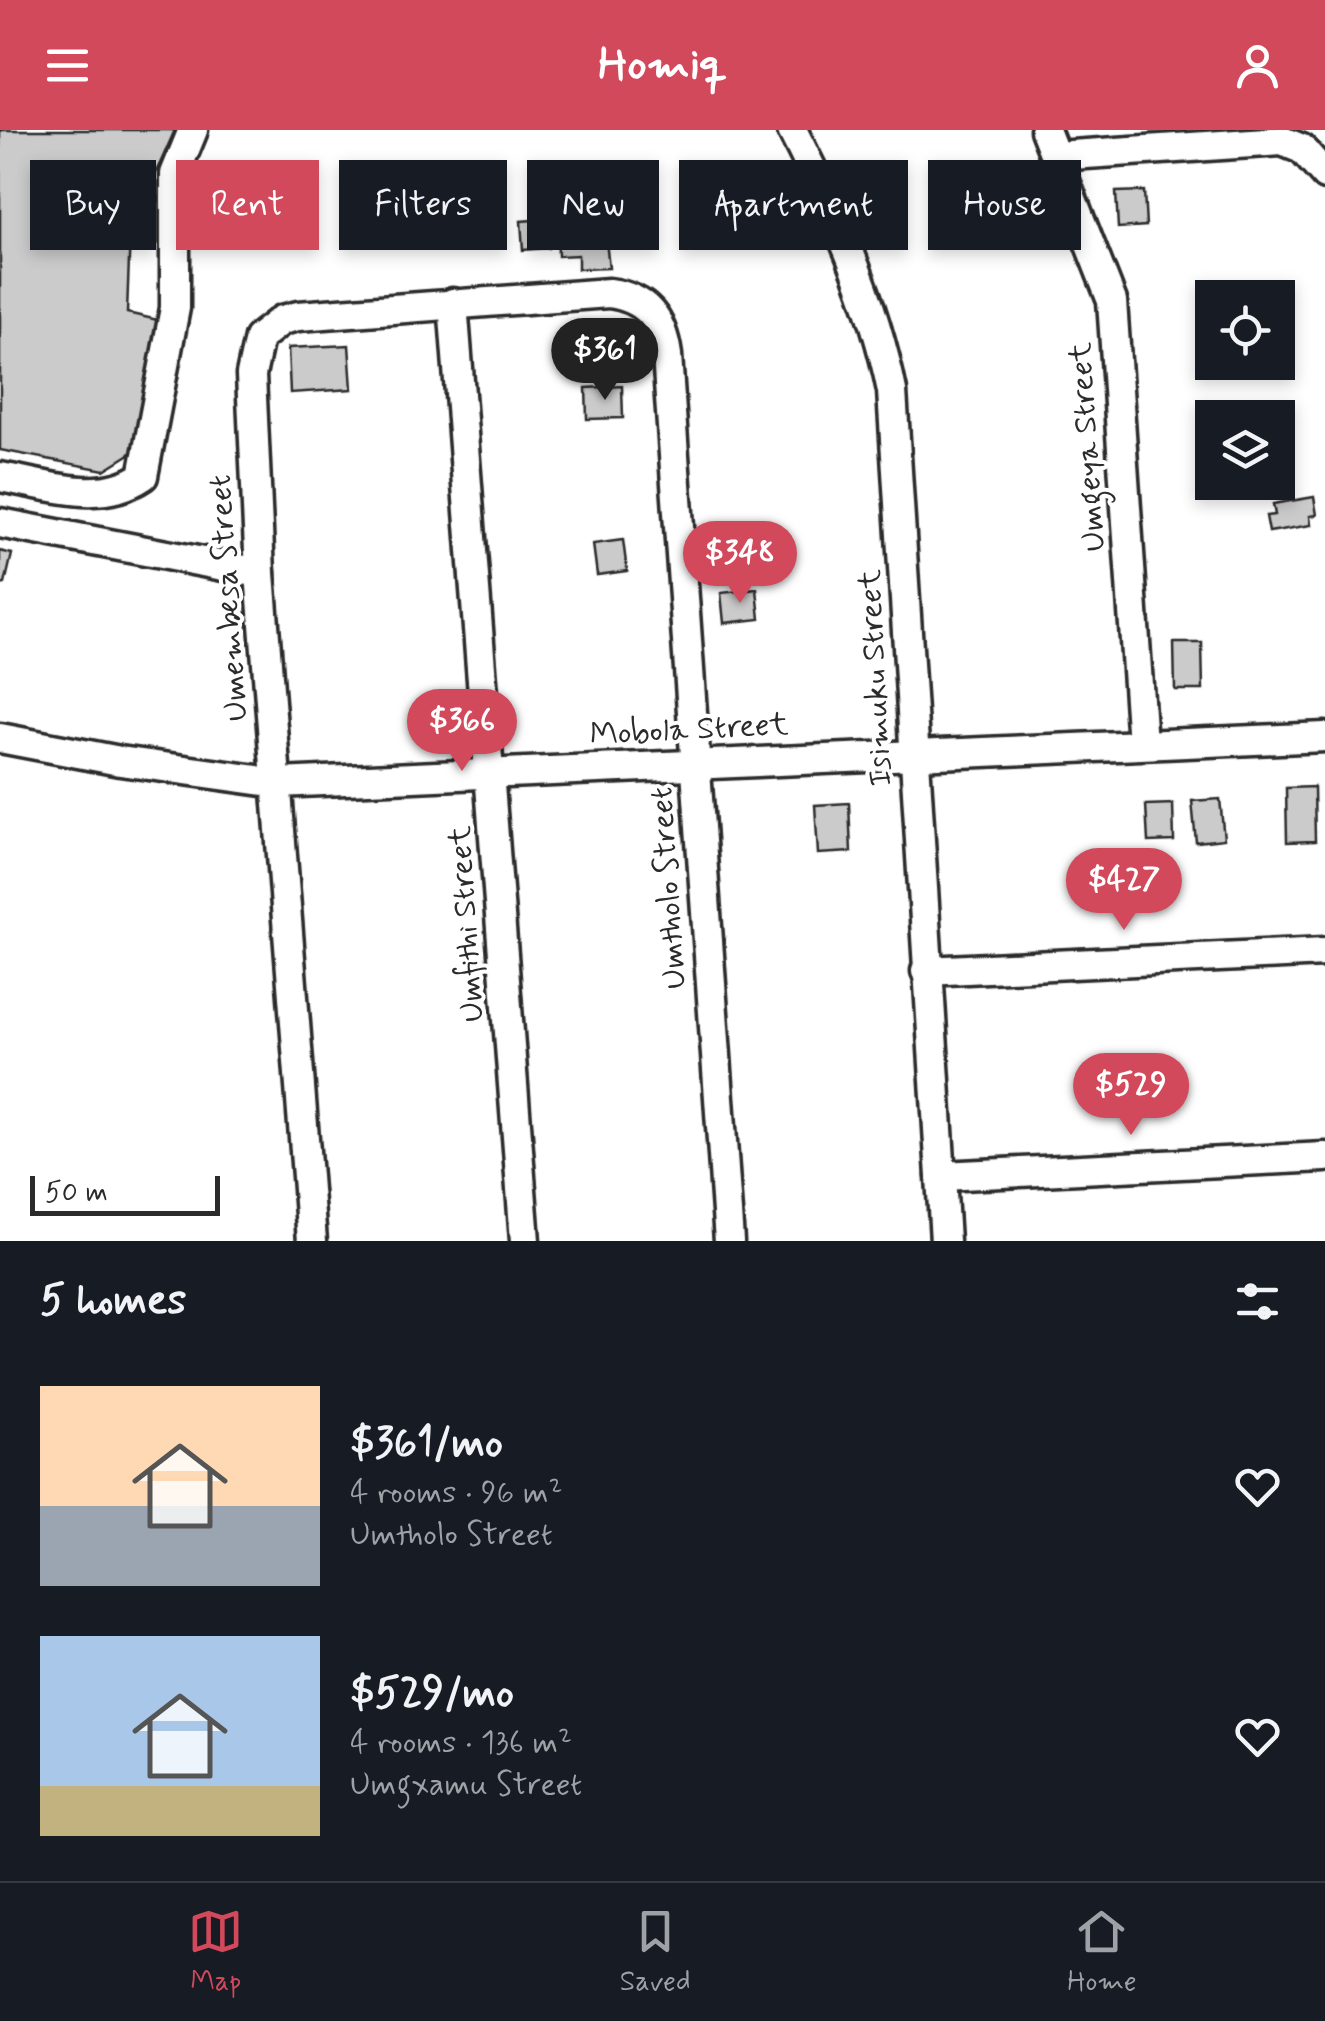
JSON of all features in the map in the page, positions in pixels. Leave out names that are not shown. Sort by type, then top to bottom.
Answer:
[{"type":"street","points":[[0,477],[99,493],[122,490],[143,476],[175,308],[175,174],[194,130]]},
{"type":"street","name":"Isimuku Street","points":[[792,130],[852,255],[883,344],[896,440],[945,1241]]},
{"type":"street","name":"Umgeya Street","points":[[1045,130],[1112,301],[1142,744]]},
{"type":"street","points":[[1056,156],[1282,140],[1302,149],[1325,175]]},
{"type":"street","name":"Umembesa Street","points":[[312,1241],[260,574],[251,375],[259,338],[282,320],[298,316],[608,293],[638,301]]},
{"type":"street","name":"Umtholo Street","points":[[638,301],[660,323],[667,356],[729,1241]]},
{"type":"street","name":"Umfithi Street","points":[[453,303],[525,1241]]},
{"type":"street","points":[[0,522],[260,574]]},
{"type":"street","name":"Mobola Street","points":[[0,738],[120,762],[278,783],[1325,737]]},
{"type":"street","points":[[926,972],[1325,952]]},
{"type":"street","points":[[941,1176],[1325,1157]]},
{"type":"building","points":[[0,130],[175,130],[156,173],[156,160],[30,160],[30,250],[129,250],[127,313],[162,321],[141,447],[104,470],[0,450]]},
{"type":"building","points":[[1144,191],[1146,226],[1118,228],[1116,192]]},
{"type":"building","points":[[527,220],[527,250],[523,250],[521,221]]},
{"type":"building","points":[[558,250],[607,250],[609,268],[578,269],[578,255],[558,256]]},
{"type":"building","points":[[349,345],[352,389],[290,393],[288,348]]},
{"type":"building","points":[[622,386],[623,418],[587,419],[586,388]]},
{"type":"building","points":[[1314,497],[1317,515],[1310,516],[1311,525],[1269,532],[1266,516],[1275,515],[1273,504]]},
{"type":"building","points":[[623,540],[627,571],[597,575],[593,544]]},
{"type":"building","points":[[0,551],[12,554],[5,584],[0,585]]},
{"type":"building","points":[[757,589],[760,619],[724,623],[721,593]]},
{"type":"building","points":[[1174,643],[1202,643],[1203,690],[1175,690]]},
{"type":"building","points":[[1314,787],[1315,841],[1287,842],[1286,788]]},
{"type":"building","points":[[1220,799],[1224,839],[1196,842],[1192,801]]},
{"type":"building","points":[[849,803],[851,852],[818,854],[815,805]]},
{"type":"building","points":[[1173,804],[1174,841],[1148,842],[1146,805]]}]
